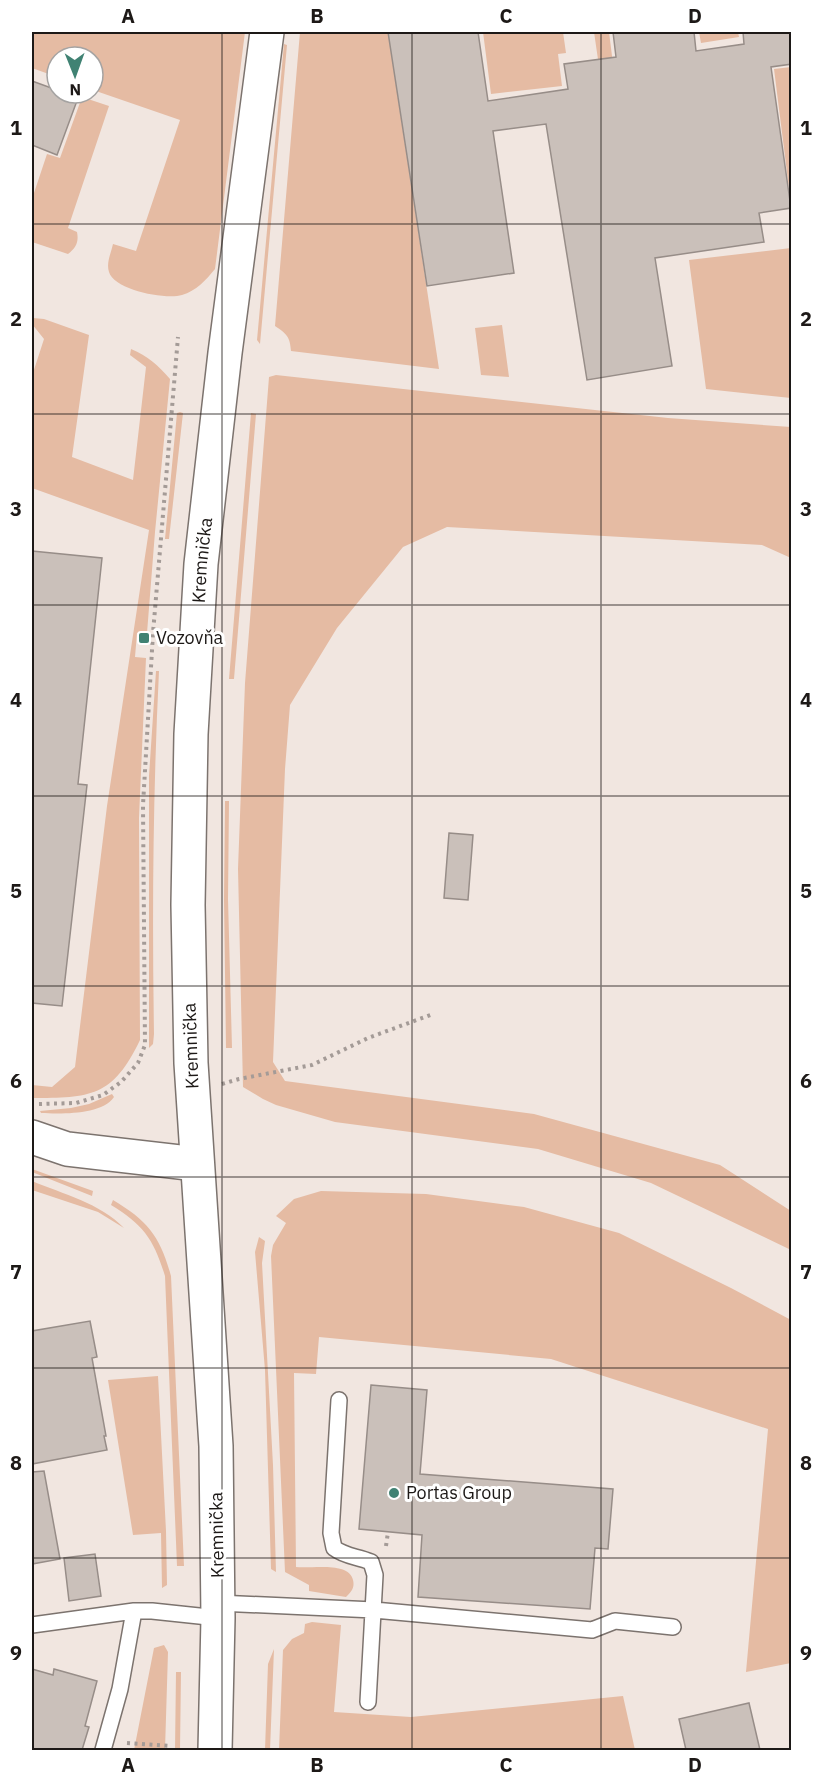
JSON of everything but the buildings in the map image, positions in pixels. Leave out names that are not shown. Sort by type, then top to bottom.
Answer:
[{"type":"main road","name":"Kremnička","points":[[215,1750],[218,1610],[216,1446],[193,1093],[188,905],[191,734],[201,564],[225,353],[267,32]]},
{"type":"main road","points":[[32,1137],[67,1149],[197,1164]]},
{"type":"lane","points":[[339,1400],[331,1533],[334,1548],[344,1555],[360,1557],[371,1562],[375,1575],[368,1702]]},
{"type":"lane","points":[[32,1625],[129,1612],[374,1610],[592,1629],[615,1622],[673,1627]]},
{"type":"lane","points":[[104,1746],[120,1689],[129,1612]]},
{"type":"path","points":[[34,1104],[76,1103],[103,1095],[121,1082],[138,1063],[145,1045],[143,805],[153,633],[178,336]]},
{"type":"path","points":[[193,1093],[239,1079],[312,1065],[368,1038],[432,1014]]},
{"type":"path","points":[[104,1746],[171,1746]]},
{"type":"shaded area","points":[[32,32],[245,32],[215,269],[192,291],[174,296],[141,292],[120,284],[108,269],[113,244],[136,251],[180,120],[105,94],[105,45],[45,45],[45,73],[32,68]]},
{"type":"shaded area","points":[[300,32],[388,32],[439,369],[291,351],[287,336],[275,326]]},
{"type":"shaded area","points":[[483,32],[563,32],[566,53],[558,54],[562,86],[491,94]]},
{"type":"shaded area","points":[[594,32],[609,32],[613,64],[601,80]]},
{"type":"shaded area","points":[[699,32],[738,32],[739,37],[701,43]]},
{"type":"shaded area","points":[[284,44],[287,45],[260,344],[257,340]]},
{"type":"shaded area","points":[[792,67],[791,204],[774,69]]},
{"type":"shaded area","points":[[79,105],[109,106],[68,228],[77,232],[78,239],[75,247],[68,254],[32,242],[32,199],[47,154],[60,158]]},
{"type":"shaded area","points":[[791,248],[791,398],[706,389],[689,260]]},
{"type":"shaded area","points":[[33,318],[44,319],[89,335],[72,457],[133,480],[146,367],[130,355],[131,349],[152,361],[170,379],[147,633],[137,633],[135,657],[146,658],[139,818],[140,1040],[120,1073],[109,1083],[85,1095],[52,1098],[32,1098],[32,1085],[52,1087],[75,1067],[107,806],[149,530],[32,488],[32,376],[44,339],[32,324]]},
{"type":"shaded area","points":[[502,325],[509,377],[481,375],[475,328]]},
{"type":"shaded area","points":[[276,375],[668,418],[791,427],[791,558],[762,545],[447,527],[403,547],[337,628],[290,705],[285,769],[273,1062],[285,1081],[534,1114],[720,1165],[791,1211],[791,1250],[651,1183],[538,1149],[335,1122],[276,1105],[243,1087],[238,869],[245,683],[269,377]]},
{"type":"shaded area","points":[[177,413],[183,413],[169,539],[165,539]]},
{"type":"shaded area","points":[[251,413],[256,414],[234,679],[229,679]]},
{"type":"shaded area","points":[[156,671],[159,671],[155,762],[154,1034],[153,1044],[149,1048],[149,776]]},
{"type":"shaded area","points":[[225,801],[229,801],[228,899],[232,1048],[226,1048]]},
{"type":"shaded area","points":[[112,1094],[114,1097],[108,1103],[91,1110],[59,1113],[41,1113],[40,1111],[89,1104]]},
{"type":"shaded area","points":[[32,1169],[93,1191],[92,1196],[32,1172]]},
{"type":"shaded area","points":[[32,1181],[93,1206],[124,1228],[98,1212],[32,1190]]},
{"type":"shaded area","points":[[321,1191],[426,1194],[524,1207],[619,1233],[791,1320],[791,1663],[746,1672],[768,1429],[551,1359],[319,1337],[316,1374],[294,1373],[296,1567],[329,1567],[345,1570],[353,1580],[353,1588],[346,1597],[309,1591],[309,1585],[285,1572],[271,1256],[273,1245],[286,1223],[276,1216],[294,1199]]},
{"type":"shaded area","points":[[113,1200],[135,1215],[151,1231],[162,1250],[171,1276],[184,1566],[177,1566],[165,1276],[157,1253],[146,1234],[132,1219],[111,1205]]},
{"type":"shaded area","points":[[259,1237],[265,1241],[262,1263],[273,1465],[276,1572],[271,1569],[265,1370],[255,1252]]},
{"type":"shaded area","points":[[158,1376],[166,1531],[167,1585],[162,1588],[161,1533],[133,1535],[108,1380]]},
{"type":"shaded area","points":[[312,1622],[341,1625],[334,1712],[411,1717],[623,1696],[635,1750],[279,1750],[283,1650],[292,1639],[304,1633],[305,1624]]},
{"type":"shaded area","points":[[164,1645],[168,1652],[165,1750],[134,1750],[154,1648]]},
{"type":"shaded area","points":[[274,1649],[270,1750],[265,1750],[268,1664]]},
{"type":"shaded area","points":[[176,1672],[181,1672],[180,1750],[175,1750]]},
{"type":"place","name":"Vozovňa","points":[[144,638]]},
{"type":"place","name":"Portas Group","points":[[394,1493]]}]
